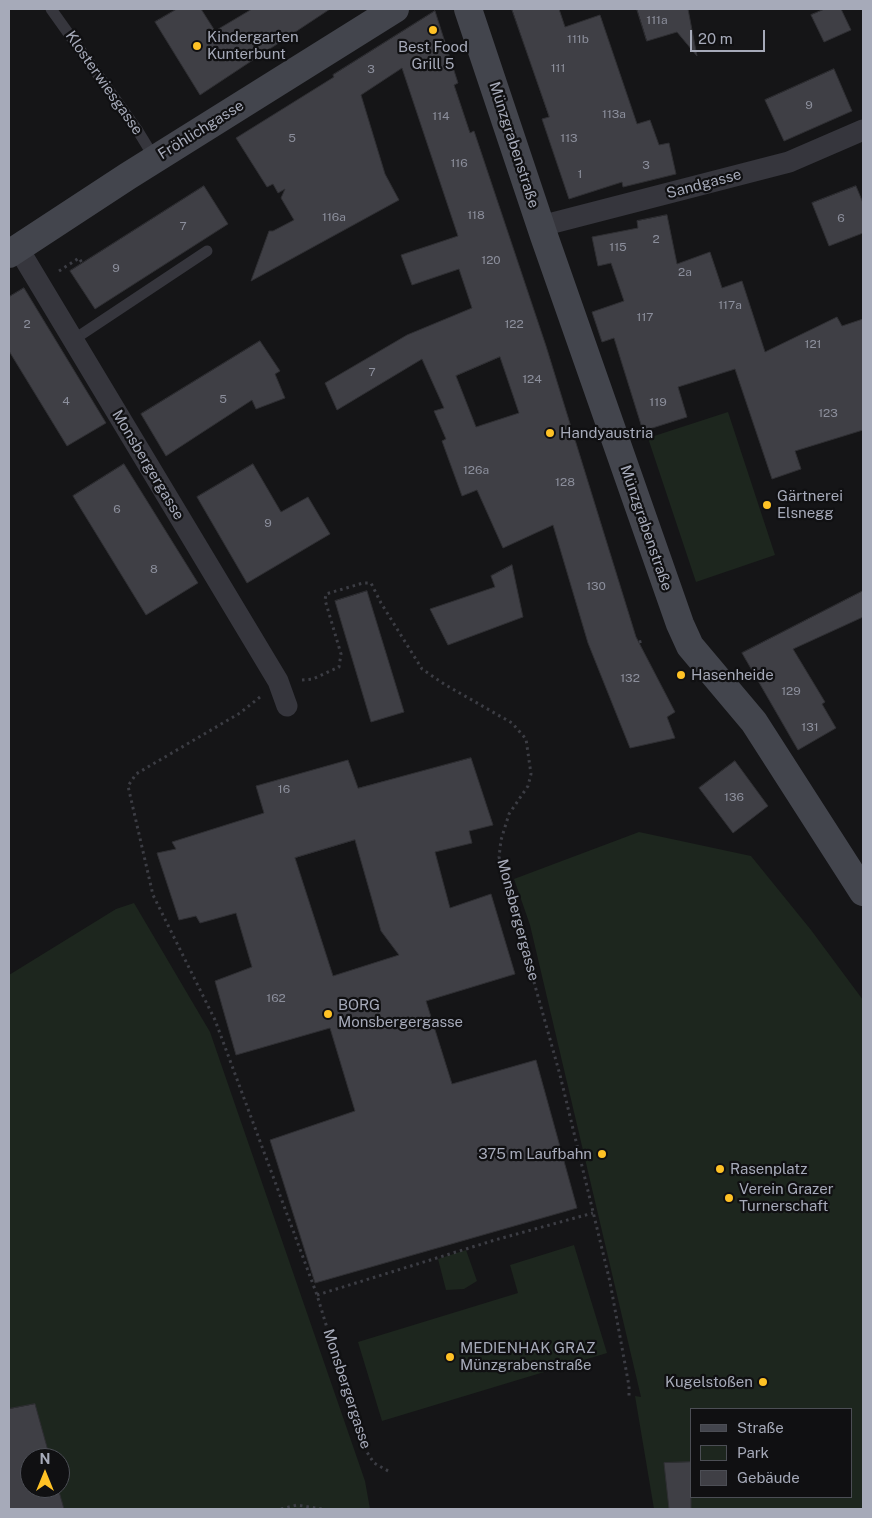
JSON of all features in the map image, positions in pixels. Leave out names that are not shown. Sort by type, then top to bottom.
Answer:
[{"type":"main road","name":"Fröhlichgasse","points":[[13,251],[155,159],[395,9]]},
{"type":"main road","name":"Münzgrabenstraße","points":[[468,9],[541,226],[680,624],[690,646],[754,722],[863,892]]},
{"type":"street","name":"Sandgasse","points":[[541,226],[789,162],[863,130]]},
{"type":"street","name":"Monsbergergasse","points":[[13,251],[73,340],[278,681],[288,706]]},
{"type":"lane","name":"Klosterwiesgasse","points":[[51,9],[155,159]]},
{"type":"lane","points":[[73,340],[207,250]]},
{"type":"path","points":[[67,266],[79,258],[82,264]]},
{"type":"path","name":"Monsbergergasse","points":[[390,1472],[374,1463],[362,1446],[317,1295],[215,1020],[153,895],[128,786],[136,774],[240,713],[278,681],[313,679],[339,667],[341,654],[325,600],[326,594],[363,583],[371,583],[381,604],[422,669],[444,684],[512,723],[526,739],[531,774],[528,786],[509,814],[501,840],[499,857],[560,1075],[612,1292],[630,1386],[629,1398]]},
{"type":"path","points":[[317,1295],[495,1240],[593,1213]]},
{"type":"path","points":[[281,1509],[298,1505],[322,1509]]},
{"type":"green space","points":[[728,412],[775,555],[696,582],[648,438]]},
{"type":"green space","name":"Verein Grazer Turnerschaft","points":[[639,832],[751,856],[811,930],[863,1000],[863,1509],[654,1509],[635,1396],[641,1397],[530,925],[514,879]]},
{"type":"green space","points":[[134,903],[210,1032],[365,1481],[370,1509],[64,1509],[61,1498],[70,1498],[70,1448],[47,1448],[35,1404],[9,1409],[9,975],[116,909]]},
{"type":"green space","name":"MEDIENHAK GRAZ Münzgrabenstraße","points":[[574,1245],[607,1353],[382,1421],[358,1342],[518,1293],[510,1265]]},
{"type":"green space","points":[[466,1250],[477,1281],[464,1289],[446,1290],[438,1259]]},
{"type":"building","points":[[177,9],[201,9],[215,31],[252,9],[330,9],[200,95],[155,22]]},
{"type":"building","points":[[512,9],[559,9],[565,27],[600,15],[637,124],[650,120],[659,145],[669,143],[676,174],[623,187],[622,182],[569,199],[542,119],[549,117]]},
{"type":"building","points":[[637,9],[688,9],[697,56],[677,32],[647,41]]},
{"type":"building","points":[[825,9],[841,9],[851,30],[824,42],[811,15]]},
{"type":"building","points":[[435,11],[458,83],[454,85],[470,133],[474,131],[546,346],[636,637],[675,712],[667,717],[675,738],[630,748],[588,643],[553,525],[503,548],[477,490],[462,496],[442,441],[446,439],[434,411],[444,408],[422,359],[337,410],[325,383],[407,335],[472,308],[459,269],[412,285],[401,255],[458,236],[402,68],[361,95],[385,174],[399,200],[251,281],[269,231],[273,231],[294,220],[281,198],[285,189],[278,193],[273,184],[267,187],[236,138],[334,77],[333,75]],"holes":[[[500,357],[519,413],[476,427],[456,376]]]},
{"type":"building","points":[[834,69],[852,111],[784,141],[765,100]]},
{"type":"building","points":[[204,186],[228,224],[95,309],[70,271]]},
{"type":"building","points":[[856,186],[863,203],[863,233],[829,246],[812,203]]},
{"type":"building","points":[[667,215],[677,264],[710,252],[722,288],[742,281],[765,352],[837,317],[842,326],[863,319],[863,430],[795,451],[801,469],[772,479],[735,369],[678,387],[687,417],[643,431],[614,338],[602,342],[592,312],[624,301],[611,263],[598,266],[592,237],[638,228],[637,221]]},
{"type":"building","points":[[24,288],[106,423],[67,446],[9,351],[9,297]]},
{"type":"building","points":[[260,341],[280,371],[275,374],[285,398],[256,409],[252,400],[166,456],[141,414]]},
{"type":"building","points":[[124,464],[198,583],[146,615],[73,496]]},
{"type":"building","points":[[253,464],[281,512],[308,497],[330,534],[247,583],[197,497]]},
{"type":"building","points":[[512,565],[523,617],[448,645],[430,609],[495,587],[491,576]]},
{"type":"building","points":[[367,591],[404,712],[371,722],[335,601]]},
{"type":"building","points":[[863,591],[863,617],[793,649],[825,702],[822,704],[836,728],[798,750],[742,653]]},
{"type":"building","name":"BORG Monsbergergasse","points":[[471,758],[493,825],[469,831],[472,843],[435,852],[450,908],[491,894],[515,974],[426,1001],[452,1084],[536,1060],[577,1208],[315,1283],[270,1140],[355,1111],[330,1028],[236,1055],[215,981],[252,967],[236,913],[200,923],[196,916],[179,920],[157,853],[176,849],[172,842],[264,813],[256,786],[348,760],[358,788]],"holes":[[[355,840],[381,931],[399,955],[333,976],[295,858]]]},
{"type":"building","points":[[735,761],[768,806],[733,833],[699,788]]},
{"type":"building","points":[[35,1404],[47,1448],[20,1448],[20,1498],[61,1498],[64,1509],[9,1509],[9,1409]]},
{"type":"building","points":[[690,1462],[691,1509],[669,1509],[664,1463]]},
{"type":"place","name":"Best Food Grill 5","points":[[433,30]]},
{"type":"place","name":"Kindergarten Kunterbunt","points":[[197,46]]},
{"type":"place","name":"Handyaustria","points":[[550,433]]},
{"type":"place","name":"Gärtnerei Elsnegg","points":[[767,505]]},
{"type":"place","name":"Hasenheide","points":[[681,675]]},
{"type":"place","name":"BORG Monsbergergasse","points":[[328,1014]]},
{"type":"place","name":"375 m Laufbahn","points":[[602,1154]]},
{"type":"place","name":"Rasenplatz","points":[[720,1169]]},
{"type":"place","name":"Verein Grazer Turnerschaft","points":[[729,1198]]},
{"type":"place","name":"MEDIENHAK GRAZ Münzgrabenstraße","points":[[450,1357]]},
{"type":"place","name":"Kugelstoßen","points":[[763,1382]]}]
